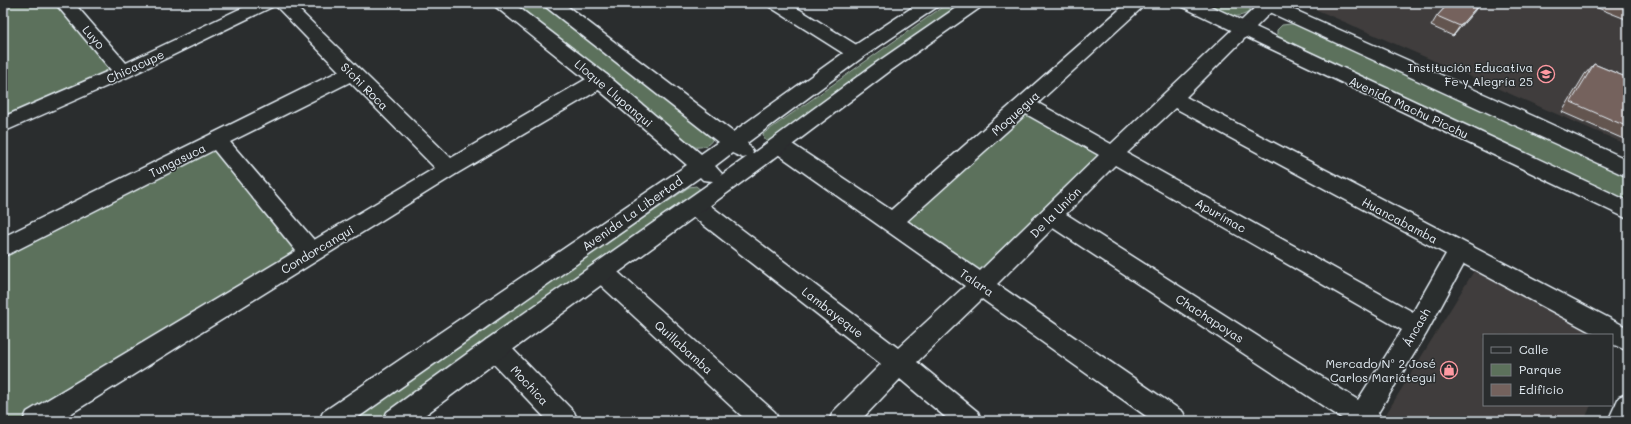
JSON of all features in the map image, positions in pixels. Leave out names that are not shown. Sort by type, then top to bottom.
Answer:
[{"type":"street","name":"Luyo","points":[[64,3],[123,72]]},
{"type":"street","name":"Chicacupe","points":[[3,125],[123,72],[266,3]]},
{"type":"street","name":"Sichi Roca","points":[[282,3],[448,169]]},
{"type":"street","name":"Lloque Llupanqui","points":[[502,3],[600,80],[724,185]]},
{"type":"street","points":[[552,3],[757,161]]},
{"type":"street","points":[[776,3],[856,53]]},
{"type":"street","name":"Avenida La Libertad","points":[[332,421],[733,142],[856,53],[931,3]]},
{"type":"street","points":[[396,421],[495,348],[724,185],[883,67],[975,3]]},
{"type":"street","name":"Moquegua","points":[[892,222],[1138,3]]},
{"type":"street","name":"Avenida Machu Picchu","points":[[1189,3],[1628,211]]},
{"type":"street","points":[[1266,4],[1526,121],[1628,169]]},
{"type":"street","name":"De la Unión","points":[[842,421],[899,363],[1052,216],[1113,154],[1173,98],[1243,29],[1266,4]]},
{"type":"street","name":"Tungasuca","points":[[3,246],[351,73]]},
{"type":"street","name":"Condorcanqui","points":[[36,421],[448,169],[600,80]]},
{"type":"street","name":"Huancabamba","points":[[1173,98],[1459,252],[1628,340]]},
{"type":"street","name":"Apurímac","points":[[1025,104],[1417,326]]},
{"type":"street","points":[[217,140],[311,252]]},
{"type":"street","name":"Talara","points":[[779,145],[892,222],[1174,421]]},
{"type":"street","name":"Lambayeque","points":[[695,206],[899,363],[968,421]]},
{"type":"street","name":"Chachapoyas","points":[[1052,216],[1363,420]]},
{"type":"street","name":"Áncash","points":[[1363,420],[1459,252]]},
{"type":"street","name":"Quillabamba","points":[[602,272],[766,421]]},
{"type":"street","name":"Mochica","points":[[495,348],[565,421]]},
{"type":"shaded area","name":"Institución Educativa Fe y Alegría 25","points":[[1301,3],[1628,3],[1628,145]]},
{"type":"shaded area","name":"Mercado Nº 2 José Carlos Mariátegui","points":[[1477,266],[1605,334],[1483,334],[1483,406],[1591,406],[1584,421],[1387,421],[1383,419]]},
{"type":"green space","points":[[3,3],[55,3],[114,72],[3,121]]},
{"type":"green space","points":[[513,3],[544,3],[714,134],[709,144],[700,147],[692,147]]},
{"type":"green space","points":[[948,3],[967,3],[769,143],[764,139],[763,134]]},
{"type":"green space","points":[[1199,3],[1248,3],[1251,7],[1249,12],[1243,15],[1230,16],[1217,12]]},
{"type":"green space","points":[[1282,25],[1302,25],[1628,174],[1628,205],[1283,42],[1277,37],[1277,30]]},
{"type":"green space","points":[[1026,110],[1106,155],[976,275],[902,222]]},
{"type":"green space","points":[[217,147],[302,251],[20,421],[3,421],[3,254]]},
{"type":"green space","points":[[696,186],[702,191],[700,197],[383,421],[349,421],[689,187]]},
{"type":"building","points":[[1449,3],[1480,3],[1460,26],[1437,16]]},
{"type":"building","points":[[1618,3],[1628,3],[1628,7]]},
{"type":"building","points":[[1594,64],[1628,78],[1628,127],[1571,102]]},
{"type":"place","name":"Institución Educativa Fe y Alegría 25","points":[[1546,74]]},
{"type":"place","name":"Mercado Nº 2 José Carlos Mariátegui","points":[[1449,370]]}]
